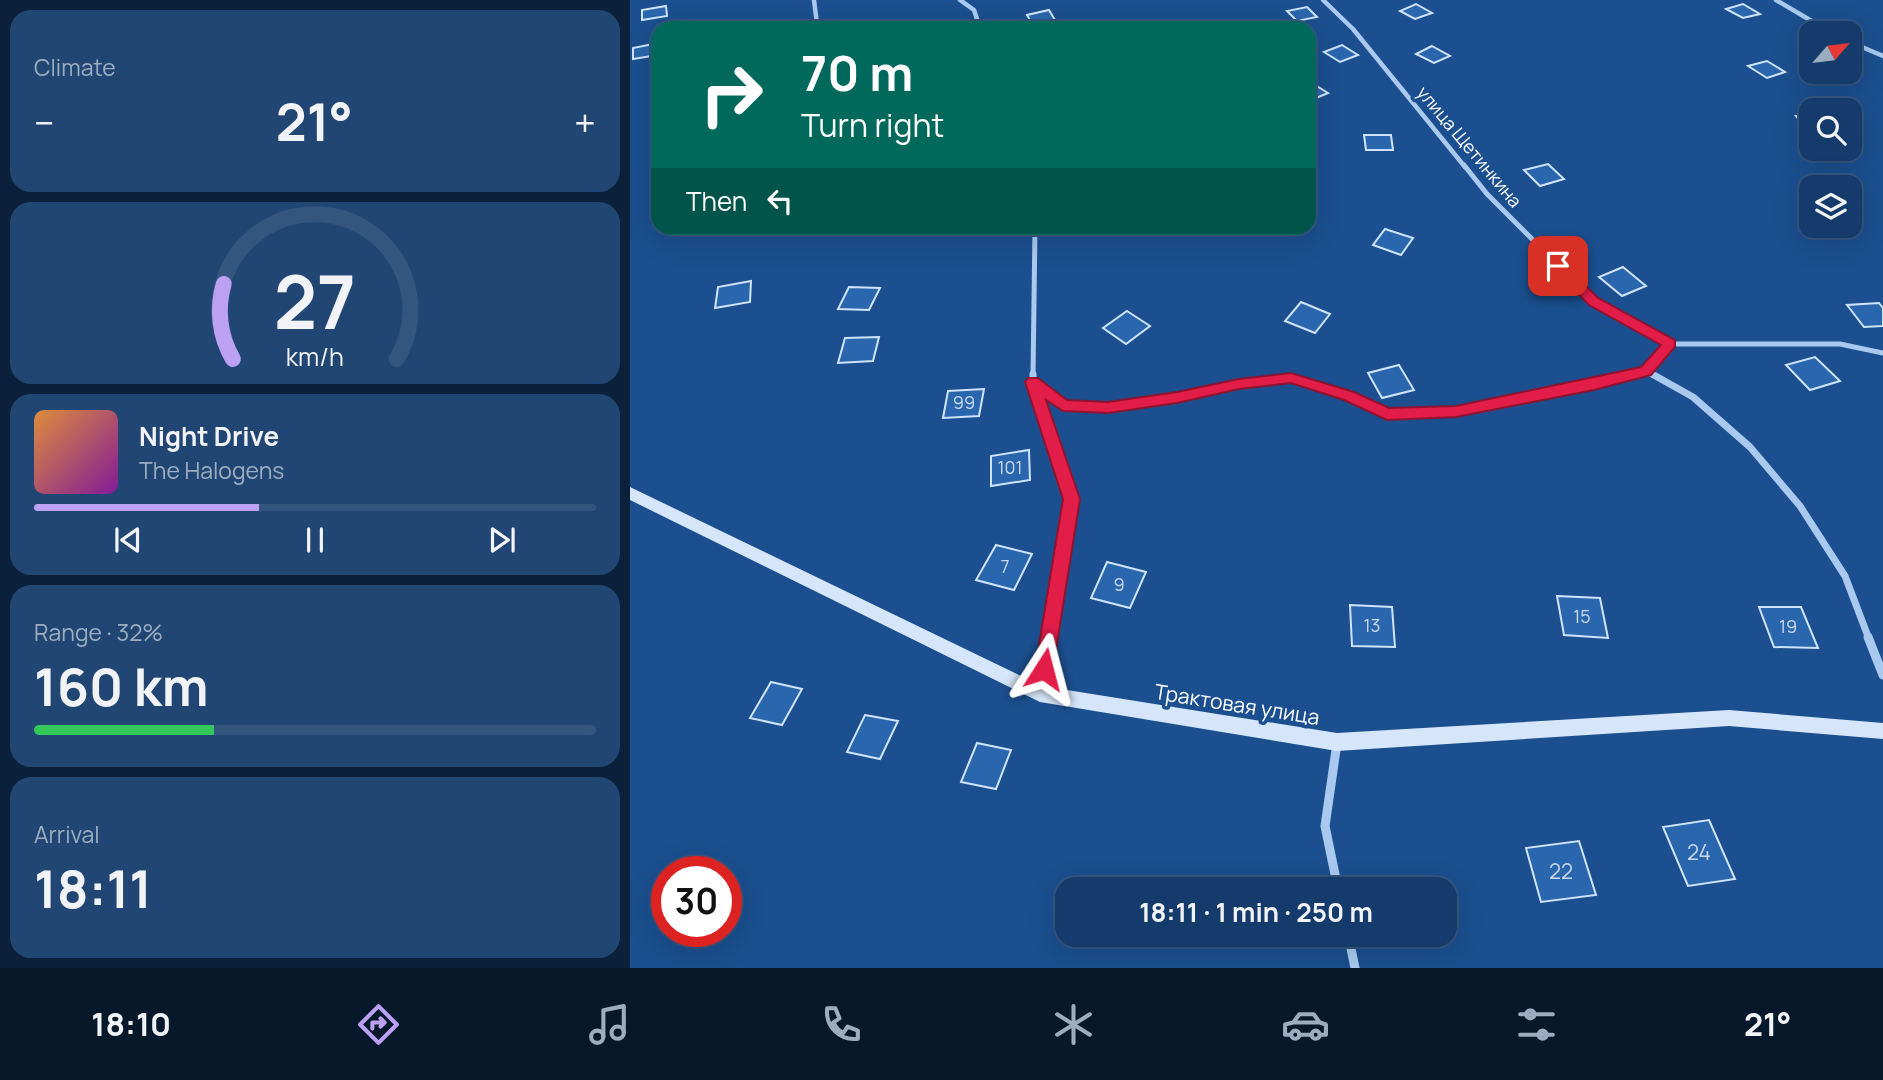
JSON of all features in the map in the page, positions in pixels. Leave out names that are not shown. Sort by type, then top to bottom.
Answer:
[{"type":"street","points":[[814,0],[817,21]]},
{"type":"street","points":[[960,0],[974,10],[978,21]]},
{"type":"street","name":"улица Щетинкина","points":[[1323,0],[1353,29],[1487,194],[1594,301],[1670,344],[1840,344],[1883,354]]},
{"type":"street","points":[[1776,0],[1812,21]]},
{"type":"street","points":[[1862,47],[1883,56]]},
{"type":"street","points":[[1035,235],[1033,382],[1072,499],[1040,694]]},
{"type":"street","points":[[1033,382],[1063,405],[1108,407],[1177,398],[1239,384],[1291,378],[1349,396],[1387,414],[1456,411],[1646,371],[1670,344]]},
{"type":"street","points":[[1646,371],[1693,397],[1750,447],[1800,506],[1845,576],[1883,675]]},
{"type":"street","name":"Трактовая улица","points":[[630,493],[1040,694],[1337,742],[1729,718],[1883,731]]},
{"type":"street","points":[[1336,877],[1325,826],[1337,742]]},
{"type":"street","points":[[1351,947],[1355,968]]},
{"type":"building","points":[[1416,4],[1432,13],[1415,19],[1400,11]]},
{"type":"building","points":[[1743,4],[1760,14],[1743,18],[1726,9]]},
{"type":"building","points":[[666,6],[667,16],[642,20],[642,10]]},
{"type":"building","points":[[1307,7],[1317,17],[1297,21],[1287,11]]},
{"type":"building","points":[[1049,10],[1055,20],[1031,21],[1027,15]]},
{"type":"building","points":[[651,44],[651,56],[633,59],[633,48]]},
{"type":"building","points":[[1342,45],[1358,55],[1340,62],[1324,52]]},
{"type":"building","points":[[1432,46],[1450,56],[1434,63],[1416,54]]},
{"type":"building","points":[[1767,61],[1785,72],[1767,78],[1748,66]]},
{"type":"building","points":[[1316,86],[1328,93],[1316,98]]},
{"type":"building","points":[[1364,135],[1391,135],[1393,150],[1366,150]]},
{"type":"building","points":[[1548,164],[1564,179],[1540,186],[1524,170]]},
{"type":"building","points":[[1385,229],[1413,238],[1401,255],[1373,245]]},
{"type":"building","points":[[1623,267],[1646,286],[1622,296],[1599,277]]},
{"type":"building","points":[[751,281],[750,302],[715,308],[718,287]]},
{"type":"building","points":[[849,287],[880,288],[869,310],[838,309]]},
{"type":"building","points":[[1301,302],[1330,314],[1315,333],[1285,321]]},
{"type":"building","points":[[1879,303],[1883,308],[1883,326],[1864,327],[1847,305]]},
{"type":"building","points":[[1127,311],[1150,326],[1126,344],[1103,328]]},
{"type":"building","points":[[879,337],[873,361],[838,363],[845,338]]},
{"type":"building","points":[[1815,357],[1840,381],[1810,390],[1786,365]]},
{"type":"building","points":[[1399,365],[1414,390],[1382,398],[1368,373]]},
{"type":"building","points":[[984,389],[979,416],[943,418],[948,391]]},
{"type":"building","points":[[1029,450],[1030,480],[991,486],[991,456]]},
{"type":"building","points":[[996,545],[1032,554],[1014,590],[976,580]]},
{"type":"building","points":[[1107,562],[1146,572],[1130,608],[1091,598]]},
{"type":"building","points":[[1557,596],[1600,598],[1608,638],[1564,635]]},
{"type":"building","points":[[1350,605],[1392,607],[1395,647],[1352,646]]},
{"type":"building","points":[[1759,607],[1801,607],[1818,648],[1774,647]]},
{"type":"building","points":[[771,682],[802,689],[782,725],[750,718]]},
{"type":"building","points":[[865,715],[898,721],[880,759],[847,752]]},
{"type":"building","points":[[977,743],[1011,750],[996,789],[961,782]]},
{"type":"building","points":[[1709,820],[1735,879],[1688,886],[1663,827]]},
{"type":"building","points":[[1579,841],[1596,895],[1541,902],[1526,848]]},
{"type":"route","points":[[1044,669],[1072,499],[1033,382],[1063,405],[1108,407],[1177,398],[1239,384],[1291,378],[1349,396],[1387,414],[1456,411],[1646,371],[1670,344],[1594,301],[1558,266]]}]
